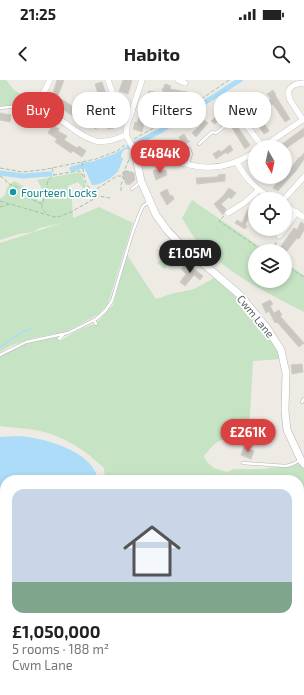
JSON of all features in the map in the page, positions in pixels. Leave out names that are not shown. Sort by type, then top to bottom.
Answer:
[{"type":"street","points":[[44,92],[50,80]]},
{"type":"street","points":[[108,80],[117,106],[132,112]]},
{"type":"street","points":[[64,121],[88,138],[97,141],[105,141],[126,135],[142,80]]},
{"type":"street","points":[[178,80],[185,83]]},
{"type":"street","points":[[273,140],[303,119],[288,96],[290,88],[301,83]]},
{"type":"street","points":[[248,128],[258,140]]},
{"type":"street","name":"Cwm Lane","points":[[126,135],[138,164],[141,181],[156,215],[179,243],[240,295],[282,350],[285,364],[285,410],[287,430],[302,462]]},
{"type":"street","points":[[138,164],[165,159],[206,168],[237,163],[248,156]]},
{"type":"street","points":[[237,163],[244,175],[262,192]]},
{"type":"street","points":[[290,192],[304,177]]},
{"type":"street","points":[[228,213],[244,203],[259,190]]},
{"type":"street","points":[[292,210],[304,217]]},
{"type":"street","points":[[292,219],[297,212]]},
{"type":"lane","points":[[0,108],[12,107]]},
{"type":"lane","points":[[199,144],[209,134],[212,132],[216,133],[222,128]]},
{"type":"lane","points":[[188,165],[191,154],[189,149]]},
{"type":"lane","points":[[132,189],[141,181]]},
{"type":"lane","points":[[59,339],[81,325],[94,320],[108,308],[112,301],[139,215],[143,206],[150,202]]},
{"type":"lane","points":[[94,320],[97,324]]},
{"type":"lane","points":[[0,355],[30,340],[64,335]]},
{"type":"lane","points":[[243,463],[286,466],[302,462]]},
{"type":"path","points":[[0,168],[22,172],[82,164],[117,151],[130,142],[165,123],[229,80]]},
{"type":"path","points":[[127,185],[122,176],[133,153]]},
{"type":"path","points":[[82,164],[84,178]]},
{"type":"path","points":[[52,168],[54,175]]},
{"type":"path","points":[[46,214],[42,208],[42,204],[46,193],[48,180],[54,175],[77,170],[80,171],[91,192],[96,198]]},
{"type":"path","points":[[124,170],[132,172]]},
{"type":"path","points":[[0,176],[5,179],[7,183],[22,189],[31,199],[42,204]]},
{"type":"path","points":[[91,192],[117,176],[122,176]]},
{"type":"path","points":[[121,191],[121,184],[124,180]]},
{"type":"path","points":[[0,201],[55,217],[71,212],[99,196],[110,198]]},
{"type":"path","points":[[0,207],[10,204]]},
{"type":"path","points":[[220,219],[219,220],[253,244]]},
{"type":"path","points":[[275,244],[279,236]]},
{"type":"path","points":[[292,269],[304,277]]},
{"type":"green space","points":[[0,80],[6,80],[18,92],[12,92],[12,105],[0,106]]},
{"type":"green space","points":[[80,172],[86,186],[84,189],[78,182],[68,186],[72,199],[73,218],[99,207],[133,223],[108,304],[99,314],[66,332],[33,338],[10,346],[0,352],[0,243],[62,223],[0,240],[0,199],[5,195],[7,187],[14,181],[28,189],[39,201],[41,201],[43,193],[37,180]]},
{"type":"green space","points":[[192,200],[256,244],[248,244],[248,282],[210,254],[192,234],[182,218]]},
{"type":"green space","points":[[173,247],[180,253],[164,269],[157,263]]},
{"type":"green space","points":[[127,255],[156,299],[174,293],[194,289],[214,278],[238,296],[273,339],[281,359],[253,361],[249,431],[238,432],[236,441],[234,442],[225,439],[217,442],[204,456],[207,462],[214,468],[227,472],[234,469],[262,469],[298,464],[302,465],[304,468],[304,475],[105,475],[104,468],[90,455],[58,437],[30,429],[0,426],[0,357],[27,343],[57,337],[60,341],[73,333],[93,324],[97,324],[113,305]]},
{"type":"green space","points":[[292,267],[304,275],[304,312],[258,288],[292,288]]},
{"type":"water","points":[[128,146],[129,148],[122,152],[121,157],[123,160],[116,173],[102,183],[92,185],[83,165],[114,154]]},
{"type":"water","points":[[0,437],[28,437],[40,439],[65,447],[77,453],[87,461],[94,469],[96,475],[0,475]]},
{"type":"building","points":[[57,80],[64,80],[59,92],[53,92]]},
{"type":"building","points":[[123,80],[132,80],[129,92],[119,91]]},
{"type":"building","points":[[102,82],[105,92],[98,92],[95,84]]},
{"type":"building","points":[[165,84],[171,86],[170,89],[187,92],[165,92],[162,91]]},
{"type":"building","points":[[273,90],[290,119],[285,122],[273,104],[272,105],[270,92]]},
{"type":"building","points":[[64,101],[72,106],[72,115],[64,110]]},
{"type":"building","points":[[0,113],[11,115],[10,122],[0,120]]},
{"type":"building","points":[[138,120],[138,128],[143,128],[142,132],[133,129],[135,122],[137,123]]},
{"type":"building","points":[[51,128],[58,128],[59,129],[58,131],[67,136],[64,140],[77,148],[79,146],[86,151],[82,157],[73,151],[71,153],[55,142],[57,139],[48,133]]},
{"type":"building","points":[[198,128],[204,128],[196,137],[192,133]]},
{"type":"building","points":[[232,128],[238,128],[248,142],[248,147],[245,149]]},
{"type":"building","points":[[260,128],[267,128],[269,131],[264,134]]},
{"type":"building","points":[[304,128],[304,136],[292,144],[292,140],[288,140]]},
{"type":"building","points":[[184,134],[188,141],[190,141],[179,148],[171,150],[170,148],[158,150],[157,145],[182,142],[179,137]]},
{"type":"building","points":[[230,145],[233,150],[227,154],[226,152],[216,159],[213,154],[219,150],[221,152]]},
{"type":"building","points":[[304,153],[304,159],[292,175],[292,167],[299,157],[300,158]]},
{"type":"building","points":[[160,168],[160,171],[166,170],[167,175],[156,180],[153,171]]},
{"type":"building","points":[[125,171],[134,173],[135,180],[129,185],[123,178],[123,173]]},
{"type":"building","points":[[225,174],[225,181],[197,184],[196,178],[218,177],[218,175]]},
{"type":"building","points":[[276,184],[284,184],[278,191],[273,188]]},
{"type":"building","points":[[229,188],[236,193],[231,199],[229,197],[221,204],[226,209],[223,215],[214,204]]},
{"type":"building","points":[[167,189],[170,196],[172,195],[174,199],[167,205],[160,193]]},
{"type":"building","points":[[248,209],[248,219],[245,225],[247,226],[245,229],[235,223],[237,220],[242,223]]},
{"type":"building","points":[[301,222],[304,224],[304,230],[299,239],[297,238],[292,244],[283,244],[288,236],[292,236],[292,231],[294,228],[297,230]]},
{"type":"building","points":[[187,263],[203,276],[200,280],[194,275],[185,286],[180,282],[186,274],[181,269]]},
{"type":"building","points":[[270,300],[273,304],[270,306],[274,313],[279,310],[282,315],[280,316],[304,343],[299,347],[277,322],[275,323],[269,311],[266,313],[262,304]]},
{"type":"building","points":[[302,364],[303,372],[292,374],[291,365]]},
{"type":"building","points":[[244,447],[254,451],[251,459],[241,455]]},
{"type":"waterway","points":[[129,147],[162,130],[240,80]]},
{"type":"waterway","points":[[72,169],[89,164]]},
{"type":"waterway","points":[[0,173],[23,176],[50,174]]},
{"type":"waterway","points":[[0,347],[22,332],[31,329]]},
{"type":"place","name":"Fourteen Locks","points":[[13,192]]}]
